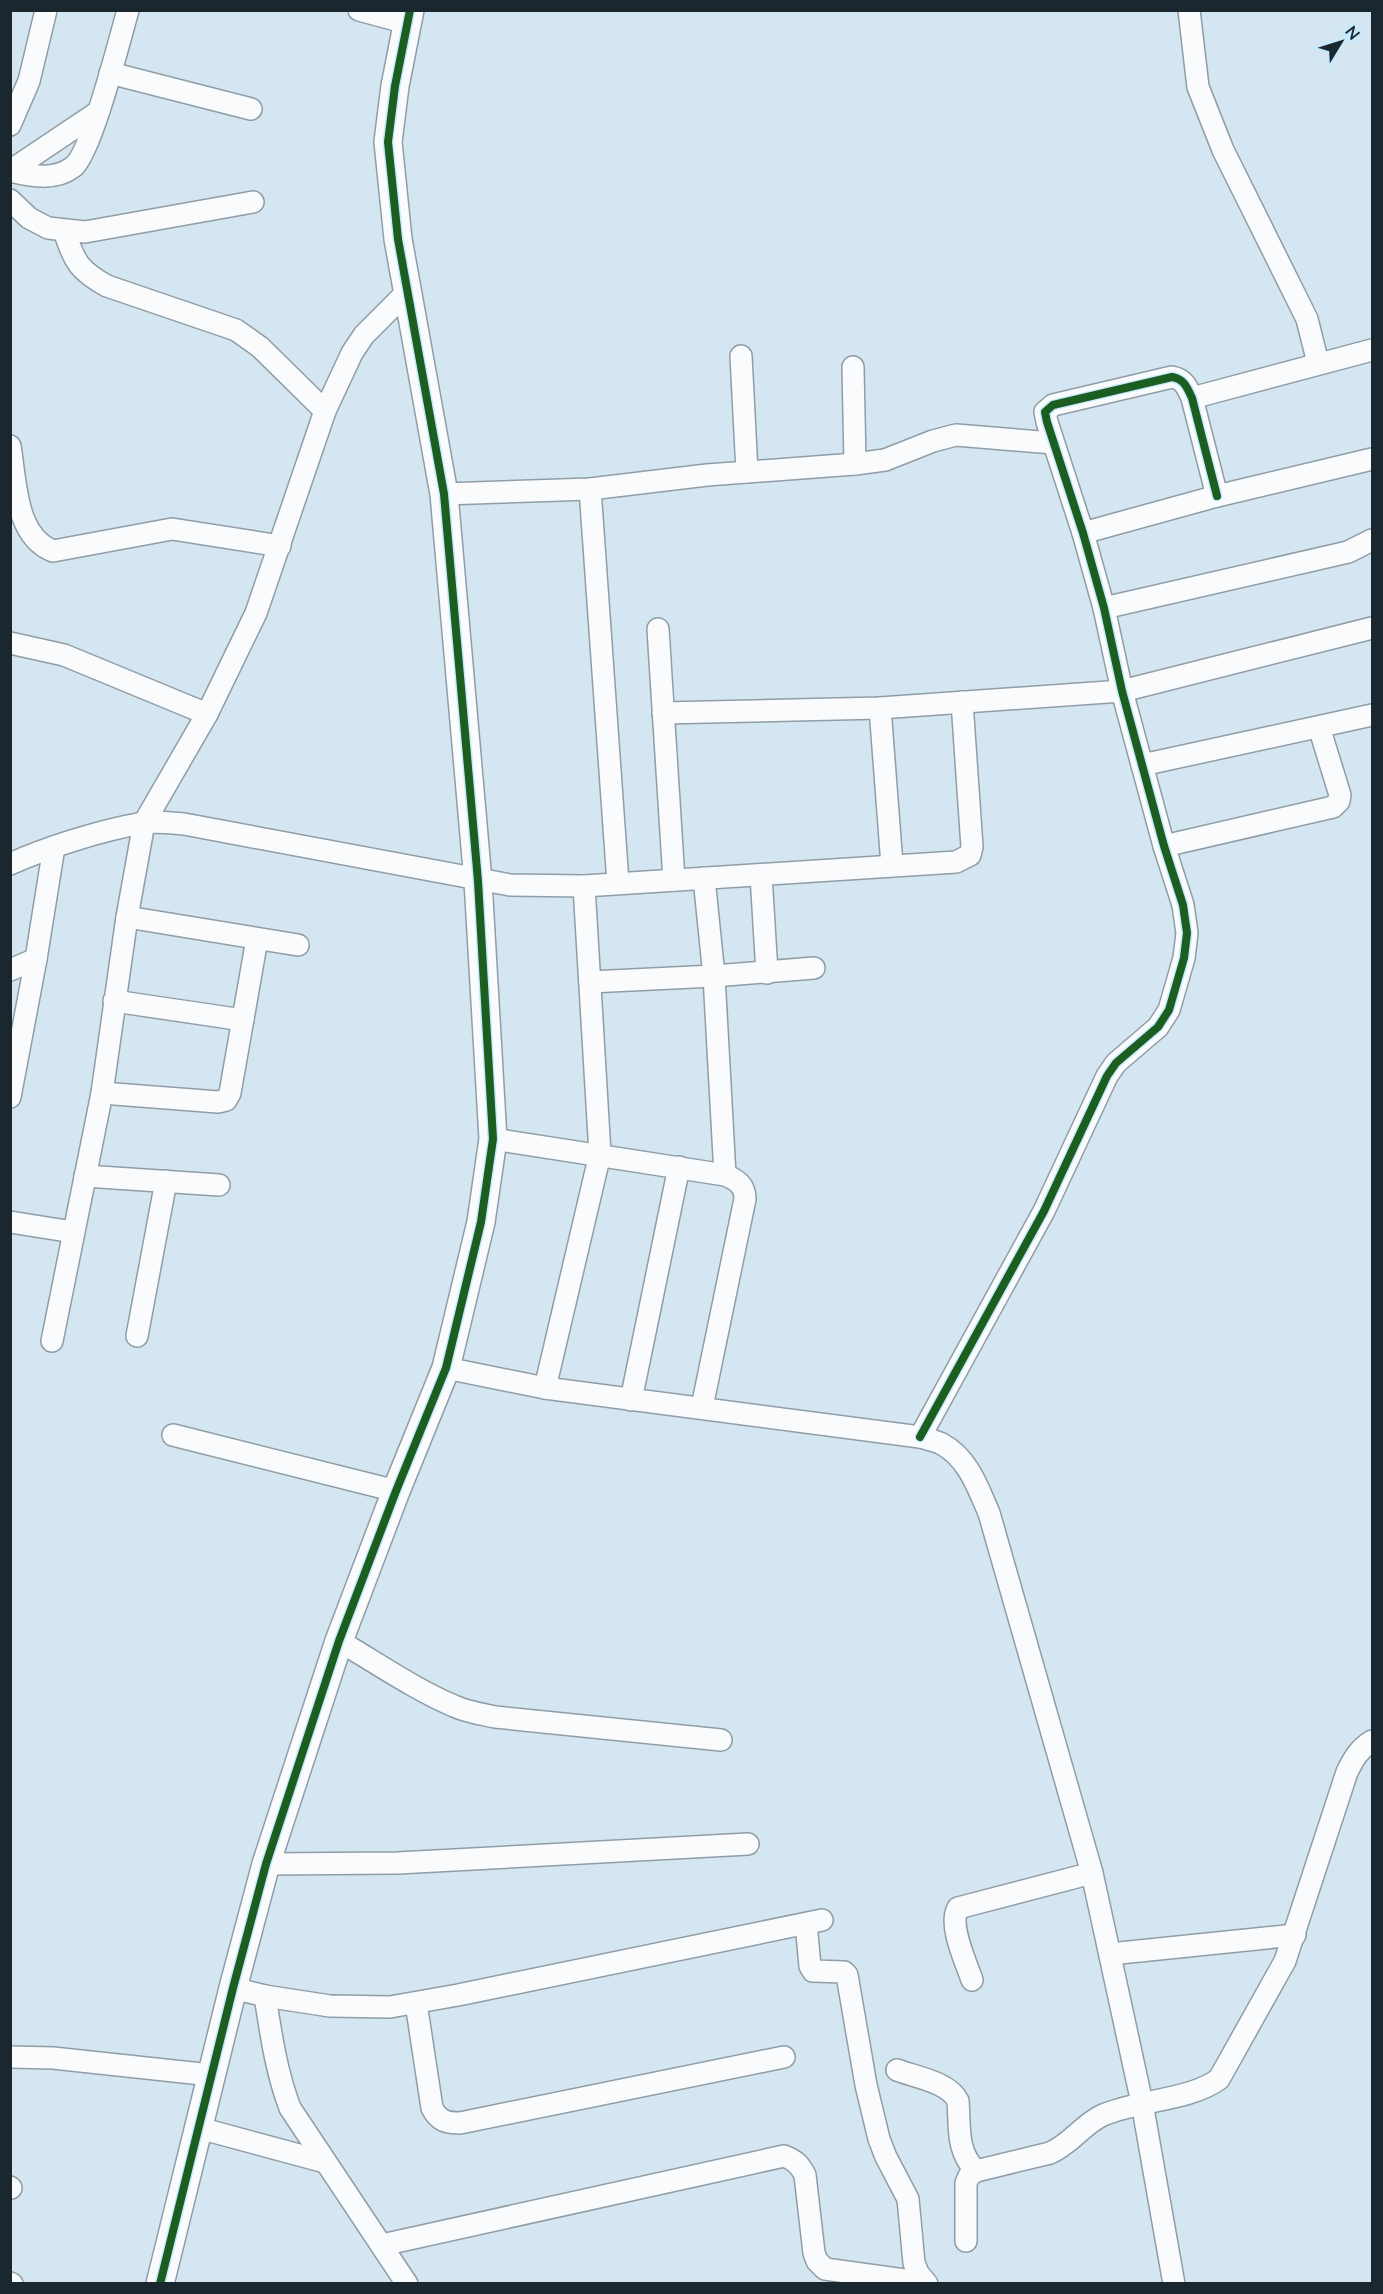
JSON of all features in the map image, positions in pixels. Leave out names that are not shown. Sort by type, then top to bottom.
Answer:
[{"type":"street","points":[[10,125],[29,81],[46,10]]},
{"type":"street","points":[[10,171],[33,176],[50,176],[61,174],[81,160],[98,112],[128,10]]},
{"type":"street","points":[[160,2283],[266,1864],[339,1641],[446,1368],[481,1222],[493,1139],[478,881],[444,494],[398,239],[388,142],[395,86],[408,17],[359,10]]},
{"type":"street","points":[[1189,10],[1198,87],[1223,150],[1307,319],[1318,363]]},
{"type":"street","points":[[110,73],[251,109]]},
{"type":"street","points":[[10,171],[98,112]]},
{"type":"street","points":[[10,200],[29,218],[48,228],[85,232],[253,202]]},
{"type":"street","points":[[64,231],[73,257],[82,270],[93,278],[107,286],[236,330],[260,347],[325,411]]},
{"type":"street","points":[[52,1341],[102,1093],[127,917],[144,823],[207,714],[256,613],[325,411],[352,353],[364,335],[408,291]]},
{"type":"street","points":[[1192,398],[1372,350]]},
{"type":"street","points":[[741,356],[747,471]]},
{"type":"street","points":[[853,367],[855,464]]},
{"type":"street","points":[[920,1437],[1039,1220],[1107,1076],[1116,1063],[1158,1026],[1168,1010],[1184,958],[1186,933],[1183,905],[1164,846],[1122,691],[1104,608],[1045,412],[1053,405],[1172,377],[1179,378],[1185,383],[1192,398],[1217,496]]},
{"type":"street","points":[[444,494],[590,489],[747,471],[855,464],[885,460],[933,441],[956,435],[1053,443]]},
{"type":"street","points":[[10,446],[22,517],[36,539],[44,547],[54,551],[172,529],[280,546]]},
{"type":"street","points":[[1083,533],[1217,496],[1372,459]]},
{"type":"street","points":[[590,489],[618,883]]},
{"type":"street","points":[[1104,608],[1348,552],[1372,540]]},
{"type":"street","points":[[663,713],[880,708],[1122,691],[1372,628]]},
{"type":"street","points":[[658,629],[674,880]]},
{"type":"street","points":[[10,643],[64,655],[207,714]]},
{"type":"street","points":[[13,858],[144,823],[184,825],[478,881],[510,885],[584,886],[956,862],[970,855],[972,846],[962,702]]},
{"type":"street","points":[[880,708],[892,865]]},
{"type":"street","points":[[1142,765],[1372,715]]},
{"type":"street","points":[[1164,846],[1332,807],[1340,801],[1319,727]]},
{"type":"street","points":[[11,1087],[36,959],[54,847]]},
{"type":"street","points":[[761,875],[767,973]]},
{"type":"street","points":[[704,878],[714,976],[725,1175]]},
{"type":"street","points":[[545,1388],[600,1154],[584,886]]},
{"type":"street","points":[[127,917],[298,945]]},
{"type":"street","points":[[102,1093],[218,1102],[226,1100],[230,1093],[257,939]]},
{"type":"street","points":[[10,970],[36,959]]},
{"type":"street","points":[[590,982],[767,973],[814,968]]},
{"type":"street","points":[[114,1001],[243,1020]]},
{"type":"street","points":[[493,1139],[725,1175],[741,1185],[745,1192],[745,1199],[702,1407]]},
{"type":"street","points":[[631,1400],[679,1167]]},
{"type":"street","points":[[85,1176],[219,1185]]},
{"type":"street","points":[[137,1336],[166,1181]]},
{"type":"street","points":[[10,1222],[73,1232]]},
{"type":"street","points":[[446,1368],[545,1388],[920,1437],[942,1444],[959,1457],[973,1477],[989,1513],[1092,1873],[1142,2103],[1174,2283]]},
{"type":"street","points":[[173,1435],[396,1491]]},
{"type":"street","points":[[339,1641],[438,1699],[474,1712],[495,1717],[721,1740]]},
{"type":"street","points":[[966,2241],[966,2183],[969,2176],[976,2171],[1061,2148],[1096,2119],[1142,2103],[1200,2090],[1219,2079],[1274,1983],[1294,1935],[1347,1772],[1354,1756],[1372,1741]]},
{"type":"street","points":[[266,1864],[378,1864],[748,1844]]},
{"type":"street","points":[[972,1980],[955,1926],[954,1915],[958,1908],[1092,1873]]},
{"type":"street","points":[[233,1988],[265,1996],[330,2006],[390,2007],[814,1922],[810,1966],[813,1971],[843,1972],[848,1975],[872,2115],[886,2157],[908,2199],[915,2263],[918,2273],[927,2283]]},
{"type":"street","points":[[1110,1954],[1294,1935]]},
{"type":"street","points":[[265,1996],[280,2082],[290,2108],[406,2283]]},
{"type":"street","points":[[416,2003],[432,2108],[436,2117],[446,2122],[460,2123],[784,2057]]},
{"type":"street","points":[[10,2057],[53,2058],[211,2075]]},
{"type":"street","points":[[897,2070],[955,2094],[958,2101],[961,2148],[967,2163],[976,2171]]},
{"type":"street","points":[[199,2128],[325,2162]]},
{"type":"street","points":[[382,2245],[784,2156],[800,2165],[805,2175],[814,2253],[816,2261],[825,2269],[927,2283]]},
{"type":"cycle path","points":[[160,2284],[266,1864],[339,1641],[446,1368],[481,1222],[493,1139],[478,881],[444,494],[398,239],[388,142],[395,86],[410,10]]},
{"type":"cycle path","points":[[920,1437],[1044,1211],[1107,1076],[1116,1063],[1158,1027],[1169,1010],[1184,958],[1187,933],[1183,905],[1164,846],[1122,691],[1104,608],[1045,412],[1053,405],[1172,377],[1179,380],[1187,387],[1192,398],[1217,496]]}]
